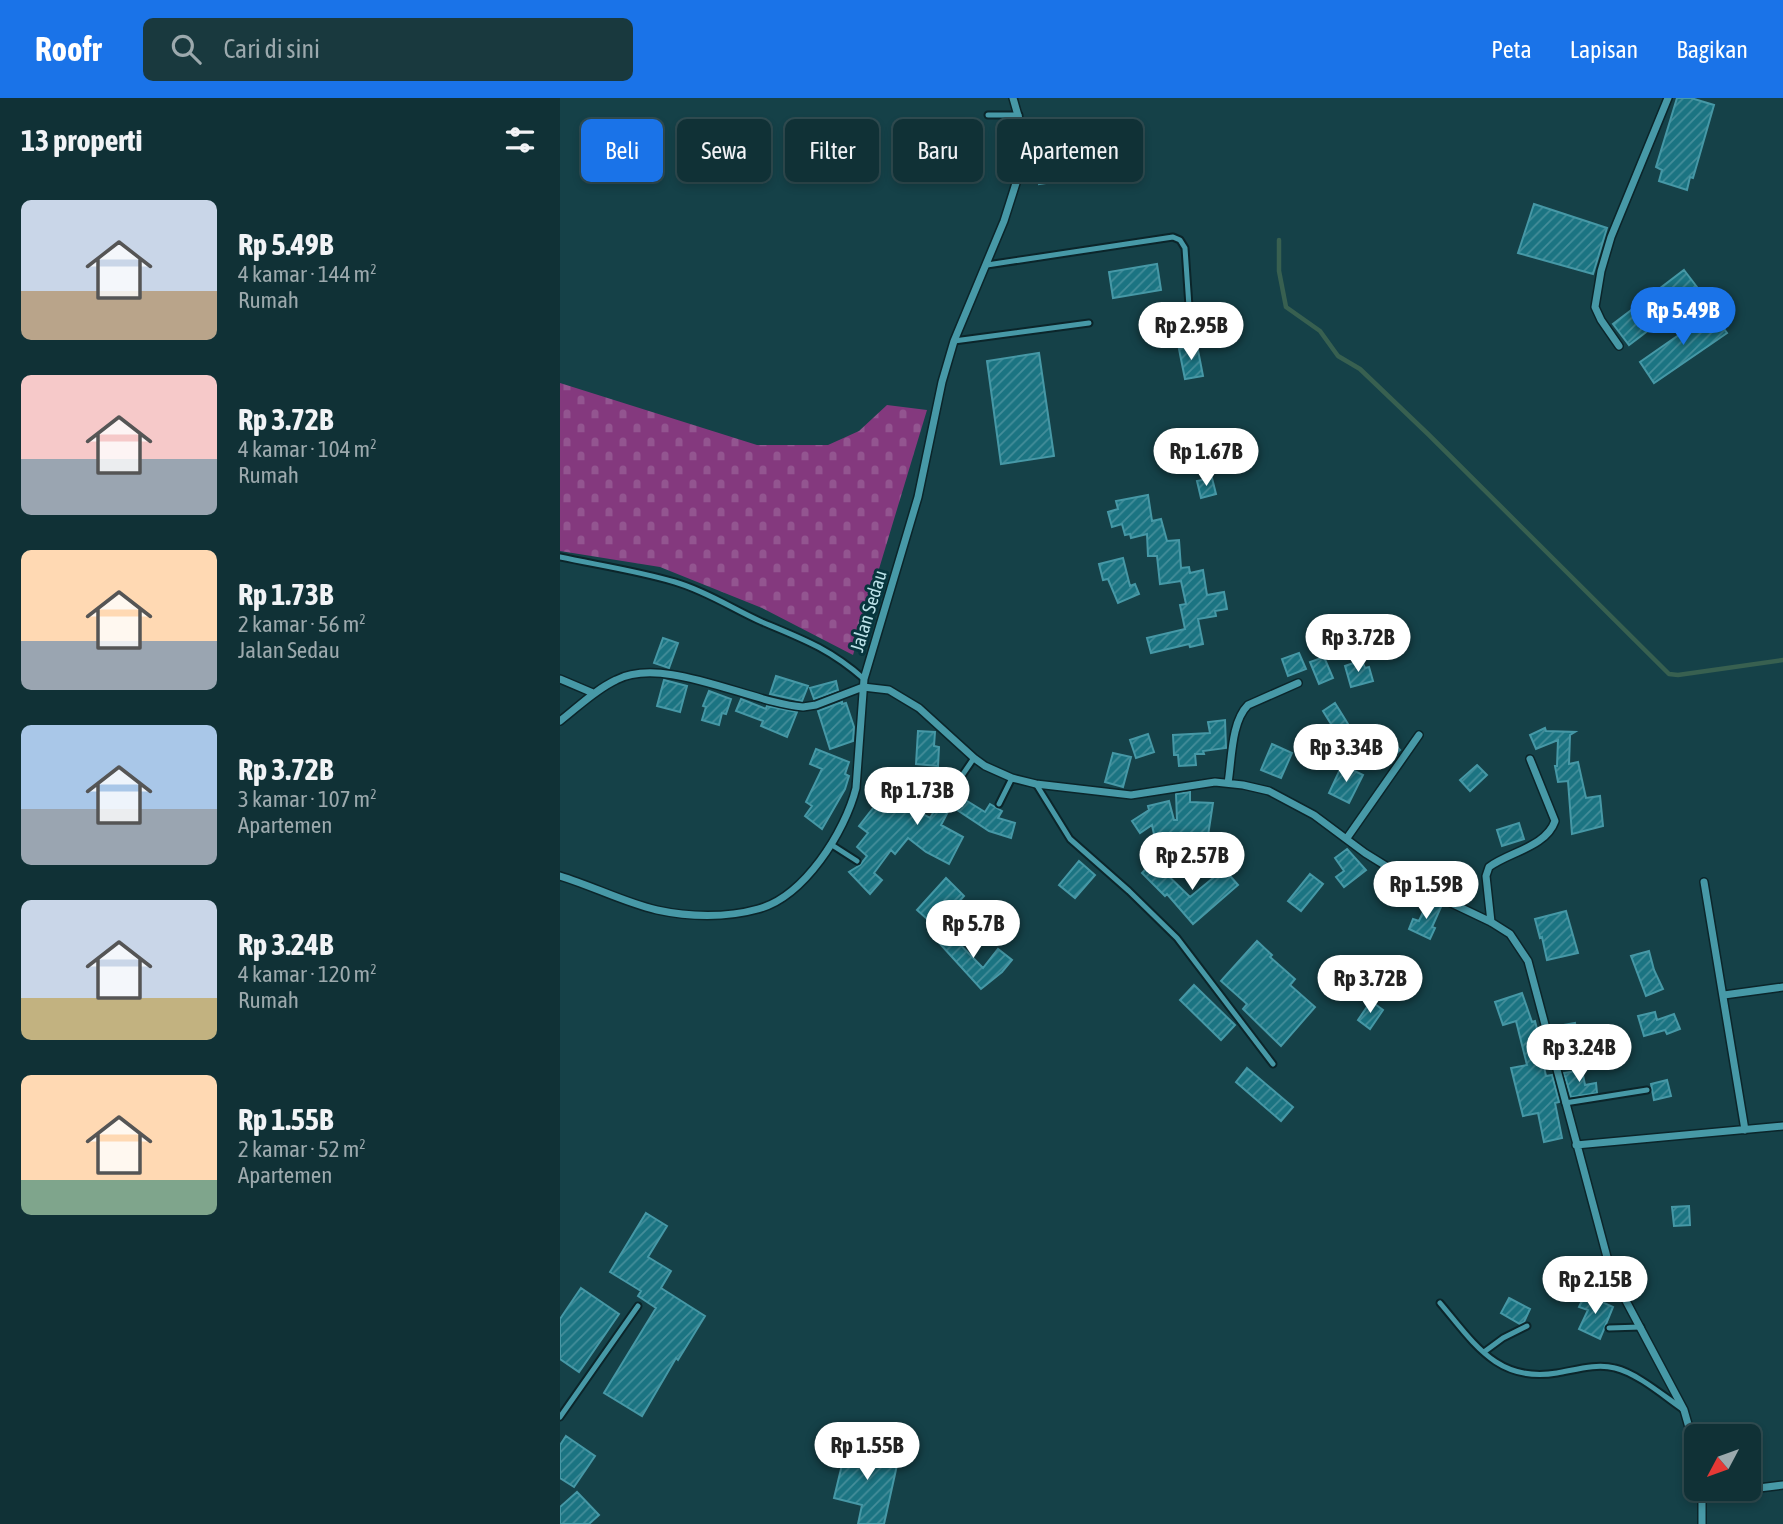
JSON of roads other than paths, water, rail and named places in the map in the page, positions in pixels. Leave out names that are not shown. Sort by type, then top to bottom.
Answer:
[{"type":"street","name":"Jalan Sedau","points":[[560,876],[654,909],[675,914],[720,915],[760,909],[776,900],[811,872],[832,845],[852,805],[856,788],[863,683],[918,497],[954,341],[1018,182],[1023,161],[1023,139],[1013,98]]},
{"type":"street","points":[[1619,346],[1595,307],[1601,271],[1611,237],[1668,98]]},
{"type":"street","points":[[560,721],[593,693],[627,675],[668,674],[803,708],[816,705],[863,683],[889,690],[909,701],[974,758],[1012,778],[1036,784],[1131,795],[1189,785],[1228,783],[1255,787],[1288,800],[1314,815],[1365,853],[1428,892],[1491,922],[1510,934],[1528,961],[1606,1256],[1684,1410],[1688,1424]]},
{"type":"street","points":[[560,679],[593,693]]},
{"type":"street","points":[[1228,783],[1238,723],[1243,710],[1248,705],[1298,683]]},
{"type":"street","points":[[1347,838],[1419,735]]},
{"type":"street","points":[[1491,922],[1486,876],[1489,867],[1550,831],[1555,821],[1530,759]]},
{"type":"street","points":[[1704,882],[1745,1130]]},
{"type":"street","points":[[1724,995],[1783,987]]},
{"type":"street","points":[[1576,1145],[1783,1126]]},
{"type":"street","points":[[1761,1487],[1782,1485]]},
{"type":"street","points":[[1702,1524],[1703,1502]]},
{"type":"lane","points":[[988,115],[1019,115]]},
{"type":"lane","points":[[986,265],[1173,237],[1180,240],[1185,248],[1191,336]]},
{"type":"lane","points":[[954,341],[1089,323]]},
{"type":"lane","points":[[560,557],[677,582],[705,593],[828,650],[863,683]]},
{"type":"lane","points":[[961,777],[974,758]]},
{"type":"lane","points":[[999,804],[1012,778]]},
{"type":"lane","points":[[1036,784],[1070,839],[1169,930],[1273,1065]]},
{"type":"lane","points":[[832,845],[856,861]]},
{"type":"lane","points":[[1565,1103],[1647,1090]]},
{"type":"lane","points":[[1440,1303],[1497,1364],[1532,1374],[1553,1374],[1582,1368],[1615,1368],[1629,1373],[1684,1410]]},
{"type":"lane","points":[[560,1417],[638,1306]]},
{"type":"lane","points":[[1483,1352],[1527,1326]]},
{"type":"lane","points":[[1609,1328],[1641,1327]]},
{"type":"waterway","points":[[1279,240],[1279,271],[1286,307],[1320,331],[1338,356],[1360,369],[1429,435],[1669,674],[1783,660]]}]
